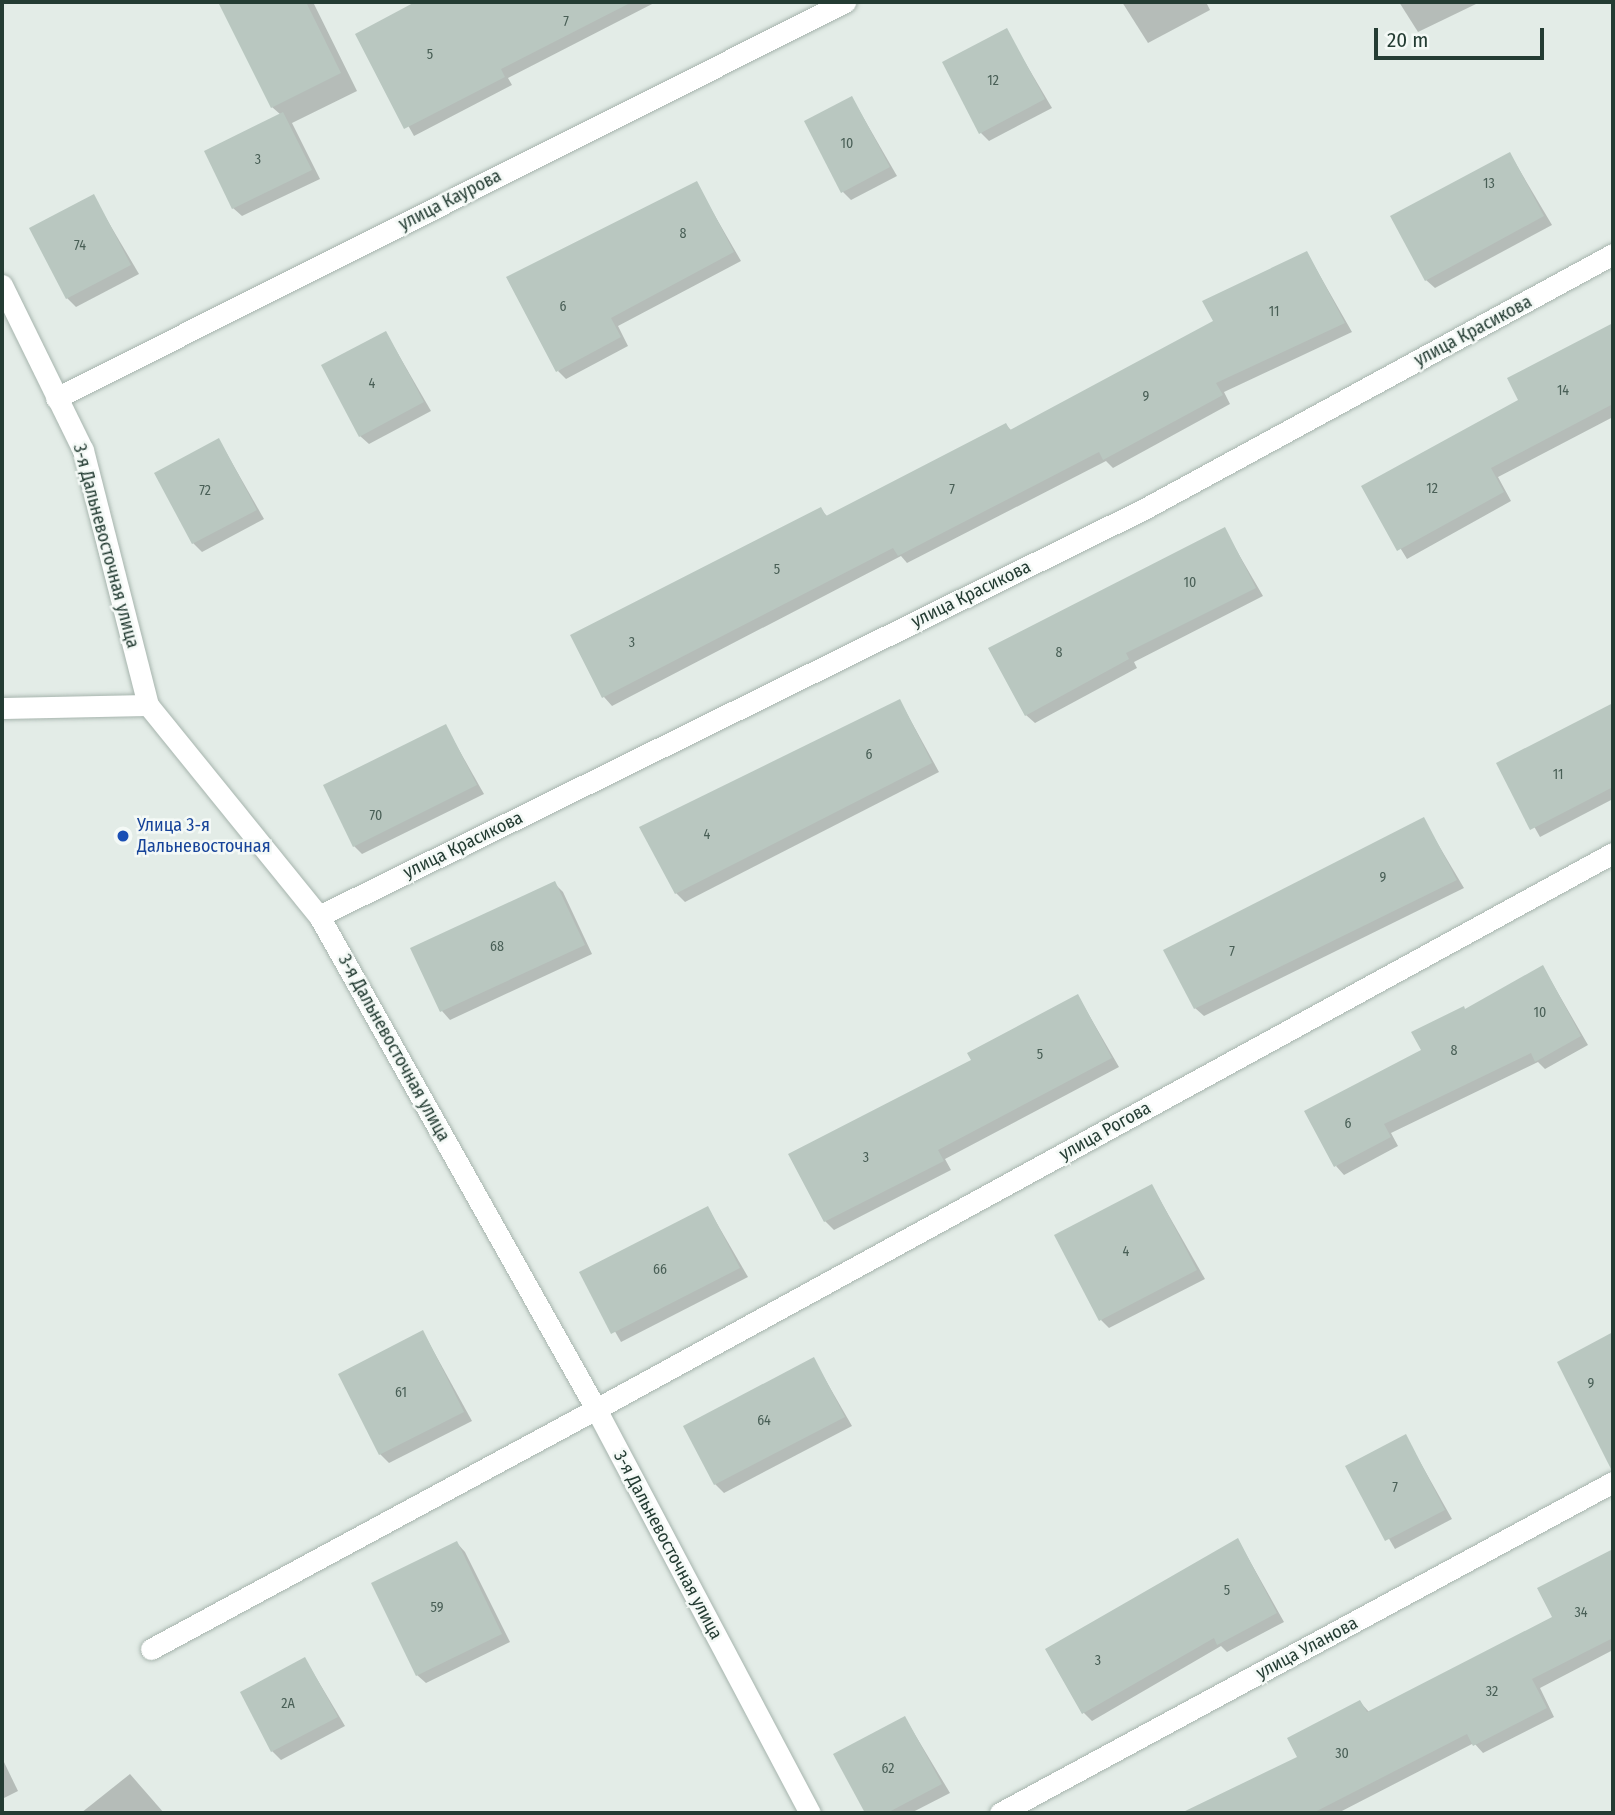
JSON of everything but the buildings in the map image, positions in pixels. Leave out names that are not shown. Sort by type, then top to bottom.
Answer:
[{"type":"street","name":"улица Каурова","points":[[56,398],[845,2]]},
{"type":"street","name":"улица Красикова","points":[[320,916],[1144,509],[1613,254]]},
{"type":"street","name":"3-я Дальневосточная улица","points":[[2,285],[83,450],[148,705],[320,916],[596,1409],[810,1813]]},
{"type":"street","points":[[2,708],[148,705]]},
{"type":"street","name":"улица Рогова","points":[[151,1649],[1613,853]]},
{"type":"street","name":"улица Уланова","points":[[1000,1813],[1613,1482]]},
{"type":"place","name":"Улица 3-я Дальневосточная","points":[[123,836]]}]
